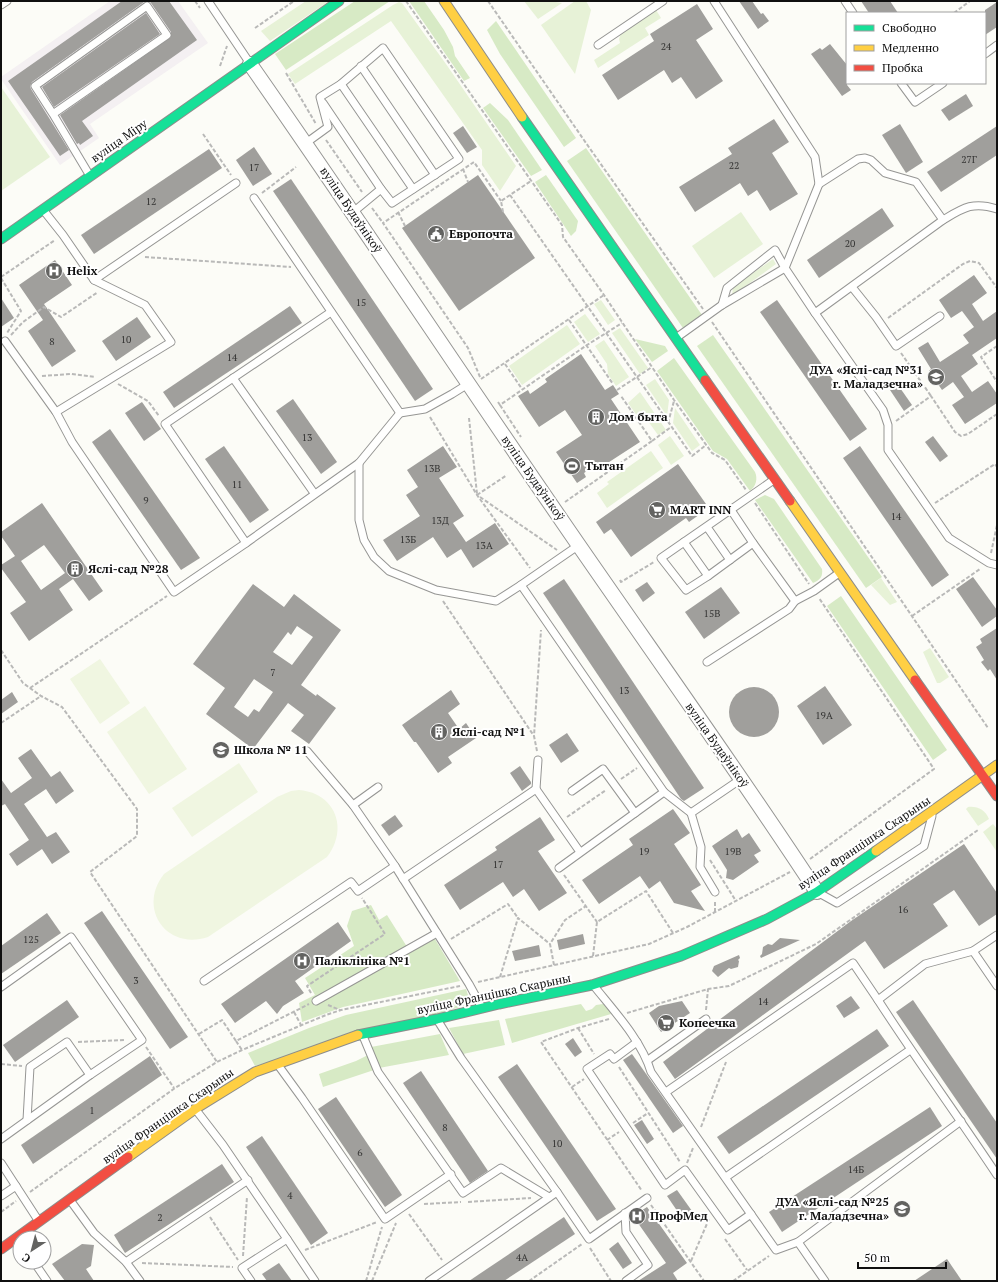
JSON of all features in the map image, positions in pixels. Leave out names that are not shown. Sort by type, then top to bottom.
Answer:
[{"type":"main road","name":"вуліца Міру","points":[[1,239],[339,1]]},
{"type":"main road","points":[[444,1],[554,165],[997,796]]},
{"type":"main road","name":"вуліца Францішка Скарыны","points":[[29,1230],[195,1109],[255,1072],[362,1034],[437,1019],[592,984],[681,956],[767,919],[817,892],[997,765]]},
{"type":"main road","name":"вуліца Францішка Скарыны","points":[[1,1249],[12,1242]]},
{"type":"street","name":"вуліца Будаўнікоў","points":[[250,64],[306,143],[468,384],[741,779],[817,892]]},
{"type":"lane","points":[[1,5],[6,1]]},
{"type":"lane","points":[[598,45],[663,1]]},
{"type":"lane","points":[[676,338],[722,305],[785,268],[819,184],[815,158],[715,1]]},
{"type":"lane","points":[[845,1],[852,12]]},
{"type":"lane","points":[[212,2],[250,64]]},
{"type":"lane","points":[[53,114],[167,35],[147,6],[34,86],[53,114],[90,176]]},
{"type":"lane","points":[[986,53],[997,45]]},
{"type":"lane","points":[[383,48],[459,159],[392,203],[381,190],[320,97],[341,84],[383,48]]},
{"type":"lane","points":[[361,66],[435,175]]},
{"type":"lane","points":[[341,84],[413,189]]},
{"type":"lane","points":[[902,84],[915,102],[942,84]]},
{"type":"lane","points":[[306,143],[328,127],[320,97]]},
{"type":"lane","points":[[819,184],[858,158],[865,158],[871,160],[885,173],[916,182],[943,220]]},
{"type":"lane","points":[[94,280],[236,183]]},
{"type":"lane","points":[[352,213],[381,190]]},
{"type":"lane","points":[[254,198],[400,414]]},
{"type":"lane","points":[[815,313],[943,220],[963,208],[985,205],[997,208]]},
{"type":"lane","points":[[43,209],[94,280],[146,305],[171,342],[56,412]]},
{"type":"lane","points":[[722,305],[727,288],[775,250],[785,268],[815,313],[883,410],[888,425],[888,450],[949,538],[989,563],[997,565]]},
{"type":"lane","points":[[852,287],[896,346],[940,316]]},
{"type":"lane","points":[[246,543],[165,424],[331,312]]},
{"type":"lane","points":[[4,338],[56,412],[72,442],[174,592],[359,463],[400,414],[425,409],[468,384]]},
{"type":"lane","points":[[233,378],[314,494]]},
{"type":"lane","points":[[359,463],[359,520],[364,540],[374,557],[389,571],[436,590],[496,602],[579,545]]},
{"type":"lane","points":[[754,543],[686,590],[661,558],[775,479]]},
{"type":"lane","points":[[731,510],[795,601]]},
{"type":"lane","points":[[707,527],[730,560]]},
{"type":"lane","points":[[684,542],[708,576]]},
{"type":"lane","points":[[708,662],[789,609],[795,601],[814,591],[840,572]]},
{"type":"lane","points":[[521,585],[664,792],[691,813],[701,847],[700,867],[715,892]]},
{"type":"lane","points":[[307,751],[353,805],[395,866],[469,984],[481,1008]]},
{"type":"lane","points":[[538,760],[536,789],[580,852]]},
{"type":"lane","points":[[572,791],[603,769],[634,813]]},
{"type":"lane","points":[[691,813],[741,779]]},
{"type":"lane","points":[[353,805],[378,787]]},
{"type":"lane","points":[[403,879],[536,789]]},
{"type":"lane","points":[[559,868],[664,792]]},
{"type":"lane","points":[[817,892],[837,903],[924,846],[934,810]]},
{"type":"lane","points":[[204,981],[351,882],[358,891],[395,866]]},
{"type":"lane","points":[[316,1001],[437,933]]},
{"type":"lane","points":[[878,1000],[925,964],[973,951],[997,935]]},
{"type":"lane","points":[[1,987],[71,937],[142,1040],[90,1075],[1,1139]]},
{"type":"lane","points":[[973,951],[997,986]]},
{"type":"lane","points":[[666,1092],[853,963],[910,1050],[961,1121],[997,1175]]},
{"type":"lane","points":[[592,984],[637,1042],[648,1060],[651,1072],[776,1250],[798,1242],[961,1121]]},
{"type":"lane","points":[[437,1019],[461,1058],[589,1239],[647,1198]]},
{"type":"lane","points":[[648,1060],[706,1019]]},
{"type":"lane","points":[[362,1034],[378,1072],[463,1193],[501,1168],[549,1197]]},
{"type":"lane","points":[[27,1120],[30,1067],[67,1042],[90,1075]]},
{"type":"lane","points":[[637,1042],[614,1059],[610,1054],[587,1069],[590,1075],[665,1185],[685,1170],[728,1230],[751,1214]]},
{"type":"lane","points":[[726,1178],[910,1050]]},
{"type":"lane","points":[[277,1064],[385,1219],[451,1174]]},
{"type":"lane","points":[[195,1109],[248,1180],[315,1281]]},
{"type":"lane","points":[[1,1164],[39,1222]]},
{"type":"lane","points":[[126,1262],[248,1180]]},
{"type":"lane","points":[[1,1196],[16,1186]]},
{"type":"lane","points":[[429,1281],[557,1192]]},
{"type":"lane","points":[[70,1199],[94,1233],[126,1262],[140,1281]]},
{"type":"lane","points":[[625,1213],[626,1232],[648,1265],[626,1281]]},
{"type":"lane","points":[[251,1281],[242,1268],[287,1239]]},
{"type":"lane","points":[[798,1242],[825,1281]]},
{"type":"lane","points":[[39,1270],[47,1281]]},
{"type":"path","points":[[195,1],[204,14]]},
{"type":"path","points":[[255,28],[294,1]]},
{"type":"path","points":[[1,1212],[174,1088],[217,1062],[242,1050],[326,1015],[342,1010],[469,984],[649,944],[674,933],[736,901],[800,866],[934,769],[725,460],[712,453],[706,446],[674,400],[604,295],[563,237],[562,224],[406,1]]},
{"type":"path","points":[[488,1],[707,315],[988,728]]},
{"type":"path","points":[[955,12],[970,1]]},
{"type":"path","points":[[219,67],[227,47],[222,40]]},
{"type":"path","points":[[286,73],[321,132],[468,348],[481,379],[604,295]]},
{"type":"path","points":[[203,134],[236,183]]},
{"type":"path","points":[[459,159],[468,182]]},
{"type":"path","points":[[383,223],[474,162],[501,201],[503,212]]},
{"type":"path","points":[[254,198],[296,167]]},
{"type":"path","points":[[501,201],[532,181]]},
{"type":"path","points":[[510,195],[692,456],[706,446]]},
{"type":"path","points":[[392,203],[405,226]]},
{"type":"path","points":[[4,338],[21,311],[1,277],[63,235]]},
{"type":"path","points":[[128,256],[302,268]]},
{"type":"path","points":[[880,324],[963,264],[970,261],[979,263],[997,288]]},
{"type":"path","points":[[4,338],[44,307],[61,317],[107,286]]},
{"type":"path","points":[[569,320],[613,384]]},
{"type":"path","points":[[500,405],[587,345],[607,334],[622,323]]},
{"type":"path","points":[[896,346],[955,432],[961,436],[968,434],[997,414]]},
{"type":"path","points":[[997,346],[981,357],[997,382]]},
{"type":"path","points":[[505,364],[522,389]]},
{"type":"path","points":[[617,390],[652,367]]},
{"type":"path","points":[[621,396],[652,441]]},
{"type":"path","points":[[888,425],[903,417],[931,396]]},
{"type":"path","points":[[495,398],[522,437]]},
{"type":"path","points":[[668,423],[674,400]]},
{"type":"path","points":[[425,409],[477,495],[535,574]]},
{"type":"path","points":[[469,418],[477,495],[565,555]]},
{"type":"path","points":[[561,496],[566,502],[671,427]]},
{"type":"path","points":[[928,508],[996,463],[997,467]]},
{"type":"path","points":[[477,495],[507,475]]},
{"type":"path","points":[[912,616],[989,563],[997,525]]},
{"type":"path","points":[[617,575],[621,582],[661,558]]},
{"type":"path","points":[[436,590],[534,736]]},
{"type":"path","points":[[30,688],[174,592]]},
{"type":"path","points":[[538,760],[534,736],[542,615]]},
{"type":"path","points":[[1,650],[23,683],[41,696],[62,707],[137,809],[137,836],[90,872],[217,1062]]},
{"type":"path","points":[[1,723],[41,696]]},
{"type":"path","points":[[560,822],[644,763]]},
{"type":"path","points":[[704,1281],[541,1042],[578,1028],[708,989],[730,986],[816,944],[978,830]]},
{"type":"path","points":[[701,847],[736,901]]},
{"type":"path","points":[[559,868],[597,922],[593,956]]},
{"type":"path","points":[[597,922],[646,890],[674,933]]},
{"type":"path","points":[[342,1010],[316,1001],[306,986],[385,934],[358,891]]},
{"type":"path","points":[[444,944],[508,904],[518,918],[550,944],[554,965]]},
{"type":"path","points":[[550,944],[565,920],[586,906]]},
{"type":"path","points":[[500,977],[518,918]]},
{"type":"path","points":[[706,1019],[708,989]]},
{"type":"path","points":[[236,1041],[316,1001]]},
{"type":"path","points":[[294,1012],[301,1025]]},
{"type":"path","points":[[199,1034],[222,1020],[242,1050]]},
{"type":"path","points":[[578,1028],[599,1061]]},
{"type":"path","points":[[701,1127],[732,1046]]},
{"type":"path","points":[[614,1059],[685,1170]]},
{"type":"path","points":[[1,1064],[30,1067]]},
{"type":"path","points":[[572,1087],[590,1075]]},
{"type":"path","points":[[685,1170],[693,1148]]},
{"type":"path","points":[[242,1268],[248,1180]]},
{"type":"path","points":[[403,1206],[549,1197]]},
{"type":"path","points":[[403,1206],[448,1268]]},
{"type":"path","points":[[372,1281],[403,1206]]},
{"type":"path","points":[[204,1209],[242,1268]]},
{"type":"path","points":[[691,1261],[709,1218]]},
{"type":"path","points":[[297,1254],[385,1219]]},
{"type":"path","points":[[366,1281],[385,1219]]},
{"type":"path","points":[[529,1281],[586,1242],[611,1281]]},
{"type":"path","points":[[733,1281],[776,1250]]},
{"type":"path","points":[[126,1262],[242,1268]]},
{"type":"shaded area","points":[[110,1],[178,1],[208,43],[90,124],[99,138],[60,165],[1,77]]},
{"type":"green space","points":[[306,1],[329,1],[270,41],[261,31]]},
{"type":"green space","points":[[355,1],[390,1],[286,70],[275,54]]},
{"type":"green space","points":[[409,1],[424,1],[444,30],[453,47],[455,56],[470,78],[464,81]]},
{"type":"green space","points":[[524,1],[550,1],[562,3],[538,19]]},
{"type":"green space","points":[[575,1],[586,1],[591,10],[575,74],[541,25]]},
{"type":"green space","points":[[399,2],[402,3],[446,64],[516,166],[500,191],[482,165],[482,150],[391,21],[295,84],[288,74]]},
{"type":"green space","points":[[656,10],[661,18],[645,28],[649,35],[598,68],[594,60],[620,43],[619,39],[621,33]]},
{"type":"green space","points":[[496,21],[576,138],[564,147],[500,54],[487,30]]},
{"type":"green space","points":[[1,87],[50,157],[1,191]]},
{"type":"green space","points":[[490,103],[508,120],[542,170],[531,176],[483,108]]},
{"type":"green space","points":[[586,148],[702,315],[683,328],[567,161]]},
{"type":"green space","points":[[546,175],[578,221],[576,231],[571,236],[535,182]]},
{"type":"green space","points":[[741,212],[763,244],[714,278],[692,246]]},
{"type":"green space","points":[[773,259],[776,264],[732,296],[733,287]]},
{"type":"green space","points":[[601,300],[615,320],[608,325],[594,304]]},
{"type":"green space","points":[[585,314],[600,334],[588,342],[574,322]]},
{"type":"green space","points":[[567,325],[580,344],[522,385],[509,366]]},
{"type":"green space","points":[[620,328],[648,368],[640,374],[612,333]]},
{"type":"green space","points":[[713,335],[882,577],[866,588],[697,346]]},
{"type":"green space","points":[[635,339],[665,346],[668,351],[652,362]]},
{"type":"green space","points":[[604,340],[629,377],[616,386],[608,374],[607,364],[595,346]]},
{"type":"green space","points":[[674,358],[755,472],[756,482],[750,491],[727,459],[713,451],[657,371]]},
{"type":"green space","points":[[655,379],[669,400],[667,416],[646,385]]},
{"type":"green space","points":[[640,392],[666,430],[658,435],[648,421],[638,417],[628,403]]},
{"type":"green space","points":[[675,408],[700,445],[692,451],[673,423]]},
{"type":"green space","points":[[670,436],[684,456],[671,465],[658,445]]},
{"type":"green space","points":[[651,451],[663,468],[607,508],[597,493],[609,484],[607,482]]},
{"type":"green space","points":[[765,495],[774,499],[822,569],[821,576],[818,581],[813,583],[755,500]]},
{"type":"green space","points":[[881,578],[897,602],[890,605],[871,585]]},
{"type":"green space","points":[[841,596],[947,750],[933,760],[827,606]]},
{"type":"green space","points":[[930,648],[949,677],[940,683],[937,683],[923,652]]},
{"type":"green space","points":[[100,659],[130,703],[100,724],[70,679]]},
{"type":"green space","points":[[145,706],[187,769],[149,794],[107,732]]},
{"type":"green space","points":[[239,763],[258,792],[192,837],[172,808]]},
{"type":"green space","points":[[299,790],[322,798],[335,814],[337,835],[334,846],[327,857],[208,937],[193,940],[180,938],[169,932],[160,924],[155,913],[154,900],[156,887],[164,874],[277,797],[291,791]]},
{"type":"green space","points":[[968,807],[981,809],[989,819],[978,826],[966,809]]},
{"type":"green space","points":[[993,824],[997,829],[997,852],[983,832]]},
{"type":"green space","points":[[371,905],[379,920],[387,915],[409,950],[435,939],[460,981],[343,1007],[302,1022],[299,1003],[315,995],[305,978],[354,946],[347,926],[352,911]]},
{"type":"green space","points":[[466,989],[471,1004],[255,1066],[248,1053],[309,1028],[346,1015]]},
{"type":"green space","points":[[581,1004],[586,1011],[592,1009],[596,1005],[603,1004],[609,1009],[611,1014],[512,1043],[505,1019]]},
{"type":"green space","points":[[499,1020],[505,1045],[463,1054],[449,1028]]},
{"type":"green space","points":[[440,1034],[449,1055],[379,1068],[371,1047]]},
{"type":"green space","points":[[368,1055],[374,1070],[323,1087],[319,1074],[356,1061]]},
{"type":"building","points":[[122,1],[149,1],[144,2],[32,82],[30,86],[69,150],[60,156],[8,81]]},
{"type":"building","points":[[149,1],[169,1],[197,40],[82,121],[93,136],[80,145],[79,143],[77,144],[60,115],[171,37],[171,32]]},
{"type":"building","points":[[739,1],[752,1],[761,14],[763,13],[769,21],[758,29]]},
{"type":"building","points":[[861,1],[890,1],[897,12],[868,12]]},
{"type":"building","points":[[997,2],[997,27],[986,34],[986,12],[985,10]]},
{"type":"building","points":[[697,4],[713,29],[696,40],[723,81],[696,99],[681,77],[672,83],[664,70],[618,100],[602,75],[654,41],[650,34]]},
{"type":"building","points":[[146,13],[160,34],[54,107],[42,87]]},
{"type":"building","points":[[830,44],[846,64],[846,84],[851,90],[842,96],[811,54],[820,48],[822,50]]},
{"type":"building","points":[[966,94],[973,106],[949,121],[941,110]]},
{"type":"building","points":[[774,119],[789,142],[772,153],[798,194],[770,211],[757,190],[748,196],[740,183],[695,212],[679,187],[732,154],[728,148]]},
{"type":"building","points":[[900,124],[923,162],[906,173],[882,135]]},
{"type":"building","points":[[463,126],[477,147],[467,153],[453,133]]},
{"type":"building","points":[[997,126],[997,155],[941,192],[927,172]]},
{"type":"building","points":[[254,147],[272,174],[253,186],[236,160]]},
{"type":"building","points":[[209,149],[222,168],[94,254],[81,235]]},
{"type":"building","points":[[478,175],[535,258],[459,311],[402,228]]},
{"type":"building","points":[[291,179],[433,389],[415,401],[273,191]]},
{"type":"building","points":[[882,208],[894,226],[819,278],[807,260]]},
{"type":"building","points":[[55,260],[72,285],[44,304],[76,351],[52,367],[28,331],[43,320],[19,285]]},
{"type":"building","points":[[974,275],[987,293],[972,304],[983,321],[997,311],[997,338],[972,355],[978,364],[961,376],[972,392],[988,381],[997,394],[997,403],[965,424],[952,405],[964,397],[953,382],[942,390],[929,371],[931,369],[918,348],[928,342],[940,362],[969,343],[963,335],[974,327],[962,311],[951,318],[939,300]]},
{"type":"building","points":[[1,298],[14,318],[1,327]]},
{"type":"building","points":[[777,300],[867,429],[850,441],[760,312]]},
{"type":"building","points":[[290,306],[302,323],[174,408],[163,392]]},
{"type":"building","points":[[137,317],[151,337],[116,361],[102,341]]},
{"type":"building","name":"Дом быта","points":[[581,354],[605,390],[613,385],[619,394],[611,399],[640,442],[603,466],[600,462],[584,473],[586,477],[577,483],[556,452],[582,435],[565,410],[539,427],[518,396],[528,390],[530,394],[547,382],[545,379]]},
{"type":"building","points":[[898,385],[912,405],[904,411],[890,390]]},
{"type":"building","points":[[293,399],[337,462],[321,474],[276,411]]},
{"type":"building","points":[[142,402],[161,429],[144,441],[125,413]]},
{"type":"building","points":[[110,429],[200,558],[181,570],[92,442]]},
{"type":"building","points":[[933,436],[948,456],[940,462],[925,442]]},
{"type":"building","points":[[224,446],[269,510],[250,523],[205,459]]},
{"type":"building","points":[[443,446],[457,467],[439,478],[464,516],[453,523],[466,542],[495,523],[509,544],[473,568],[461,549],[447,558],[433,537],[397,561],[383,540],[420,516],[406,495],[418,487],[407,470]]},
{"type":"building","points":[[860,446],[949,575],[932,587],[843,458]]},
{"type":"building","name":"MART INN","points":[[678,464],[706,504],[701,508],[703,512],[689,522],[686,518],[631,557],[611,529],[604,534],[596,522]]},
{"type":"building","name":"Яслі-сад №28","points":[[42,503],[103,591],[89,601],[73,579],[59,589],[73,610],[29,641],[10,613],[26,602],[1,568],[1,565],[15,556],[1,536],[1,532]],"holes":[[[44,545],[65,573],[41,590],[21,561]]]},
{"type":"building","points":[[973,577],[997,610],[997,616],[982,627],[956,589]]},
{"type":"building","points":[[564,579],[704,788],[684,801],[681,799],[543,593]]},
{"type":"building","points":[[647,582],[655,593],[643,602],[635,590]]},
{"type":"building","points":[[253,584],[284,607],[294,594],[341,630],[301,685],[316,696],[317,694],[336,708],[309,744],[291,731],[304,715],[288,703],[253,749],[206,714],[225,688],[193,664]],"holes":[[[297,626],[313,637],[292,665],[273,652],[288,632],[291,635]],[[254,679],[273,692],[259,712],[254,709],[248,717],[234,707]]]},
{"type":"building","points":[[721,587],[740,613],[704,639],[685,612]]},
{"type":"building","points":[[997,628],[997,680],[990,669],[988,671],[981,662],[984,660],[976,647],[982,643],[980,639]]},
{"type":"building","points":[[825,686],[852,725],[823,745],[797,706]]},
{"type":"building","points":[[754,687],[763,689],[772,694],[777,703],[779,712],[777,721],[772,730],[763,735],[754,737],[745,735],[736,730],[731,721],[729,712],[731,703],[736,694],[745,689]]},
{"type":"building","name":"Яслі-сад №1","points":[[451,690],[460,704],[448,713],[459,729],[466,723],[476,738],[448,757],[452,763],[438,773],[402,725]]},
{"type":"building","points":[[12,692],[18,702],[1,714],[1,700]]},
{"type":"building","points":[[567,733],[579,751],[561,763],[549,745]]},
{"type":"building","points":[[31,749],[51,777],[60,771],[74,791],[56,804],[46,789],[24,804],[47,837],[56,832],[70,852],[52,864],[42,849],[17,866],[9,854],[29,840],[5,804],[1,806],[1,779],[11,793],[32,778],[18,758]]},
{"type":"building","points":[[520,766],[531,782],[531,784],[522,791],[510,773]]},
{"type":"building","points":[[673,809],[690,833],[674,844],[701,885],[691,891],[705,911],[674,903],[660,881],[649,889],[640,876],[599,904],[582,880],[633,845],[629,839]]},
{"type":"building","points":[[395,815],[403,826],[389,836],[381,825]]},
{"type":"building","points":[[540,817],[555,840],[538,851],[567,893],[539,911],[524,889],[513,897],[503,882],[460,910],[444,885],[497,850],[495,847]]},
{"type":"building","points":[[737,829],[742,838],[749,833],[761,851],[754,855],[759,862],[733,880],[726,878],[727,870],[712,846]]},
{"type":"building","points":[[964,844],[997,893],[997,914],[979,926],[954,890],[933,904],[948,926],[884,969],[865,941],[675,1079],[663,1062],[851,921]]},
{"type":"building","points":[[102,911],[188,1037],[170,1049],[84,923]]},
{"type":"building","points":[[47,913],[61,933],[1,974],[1,946]]},
{"type":"building","name":"Паліклініка №1","points":[[338,922],[351,941],[295,981],[304,993],[283,1006],[277,1014],[266,1001],[235,1023],[221,1004]]},
{"type":"building","points":[[583,934],[585,944],[559,950],[557,940]]},
{"type":"building","points":[[780,938],[800,940],[761,958],[760,956],[762,954],[763,947],[768,944],[772,945]]},
{"type":"building","points":[[539,945],[541,956],[515,961],[512,951]]},
{"type":"building","points":[[739,955],[740,958],[738,960],[738,967],[731,969],[729,968],[718,977],[712,971],[714,966]]},
{"type":"building","points":[[851,996],[860,1008],[844,1018],[836,1006]]},
{"type":"building","points":[[67,1000],[79,1017],[15,1062],[3,1045]]},
{"type":"building","points":[[913,1000],[997,1123],[997,1159],[896,1012]]},
{"type":"building","name":"Копеечка","points":[[682,1001],[690,1013],[661,1032],[649,1013],[659,1006]]},
{"type":"building","points":[[877,1029],[889,1046],[729,1154],[717,1137]]},
{"type":"building","points":[[573,1038],[582,1052],[575,1057],[565,1044]]},
{"type":"building","points":[[632,1054],[683,1126],[673,1133],[623,1060]]},
{"type":"building","points":[[150,1056],[162,1075],[33,1164],[21,1145]]},
{"type":"building","points":[[517,1064],[616,1209],[597,1221],[498,1077]]},
{"type":"building","points":[[421,1071],[488,1171],[470,1183],[403,1083]]},
{"type":"building","points":[[336,1097],[402,1195],[385,1207],[318,1109]]},
{"type":"building","points":[[930,1107],[942,1126],[782,1232],[769,1212]]},
{"type":"building","points":[[642,1120],[654,1139],[647,1144],[634,1125]]},
{"type":"building","points":[[262,1136],[328,1233],[311,1245],[246,1147]]},
{"type":"building","points":[[222,1164],[234,1182],[125,1253],[114,1235]]},
{"type":"building","points":[[677,1190],[692,1211],[682,1218],[667,1196]]},
{"type":"building","points":[[647,1207],[687,1263],[673,1273],[678,1281],[638,1281],[666,1263],[633,1216]]},
{"type":"building","points":[[564,1217],[575,1234],[504,1281],[469,1281]]},
{"type":"building","points":[[618,1242],[632,1263],[623,1269],[609,1249]]},
{"type":"building","points":[[82,1244],[94,1245],[91,1266],[86,1269],[94,1281],[65,1281],[52,1264]]},
{"type":"building","points":[[947,1259],[962,1281],[914,1281]]},
{"type":"building","points":[[279,1263],[292,1281],[267,1281],[262,1274]]},
{"type":"traffic: fast","points":[[1,239],[339,1]]},
{"type":"traffic: fast","points":[[522,117],[705,380]]},
{"type":"traffic: fast","points":[[358,1035],[592,985],[681,956],[767,919],[817,892],[876,851]]},
{"type":"traffic: slow","points":[[444,1],[522,117]]},
{"type":"traffic: slow","points":[[790,501],[915,680]]},
{"type":"traffic: slow","points":[[876,851],[997,765]]},
{"type":"traffic: slow","points":[[128,1157],[195,1109],[255,1072],[358,1035]]},
{"type":"traffic: jam","points":[[705,380],[790,501]]},
{"type":"traffic: jam","points":[[915,680],[997,796]]},
{"type":"traffic: jam","points":[[1,1249],[128,1157]]},
{"type":"place","name":"Европочта","points":[[436,234]]},
{"type":"place","name":"Helix","points":[[54,271]]},
{"type":"place","name":"ДУА «Яслі-сад №31 г. Маладзечна»","points":[[936,377]]},
{"type":"place","name":"Дом быта","points":[[596,417]]},
{"type":"place","name":"Тытан","points":[[572,466]]},
{"type":"place","name":"MART INN","points":[[657,510]]},
{"type":"place","name":"Яслі-сад №28","points":[[75,569]]},
{"type":"place","name":"Яслі-сад №1","points":[[439,732]]},
{"type":"place","name":"Школа № 11","points":[[221,750]]},
{"type":"place","name":"Паліклініка №1","points":[[302,961]]},
{"type":"place","name":"Копеечка","points":[[666,1023]]},
{"type":"place","name":"ДУА «Яслі-сад №25 г. Маладзечна»","points":[[902,1209]]},
{"type":"place","name":"ПрофМед","points":[[637,1216]]}]
